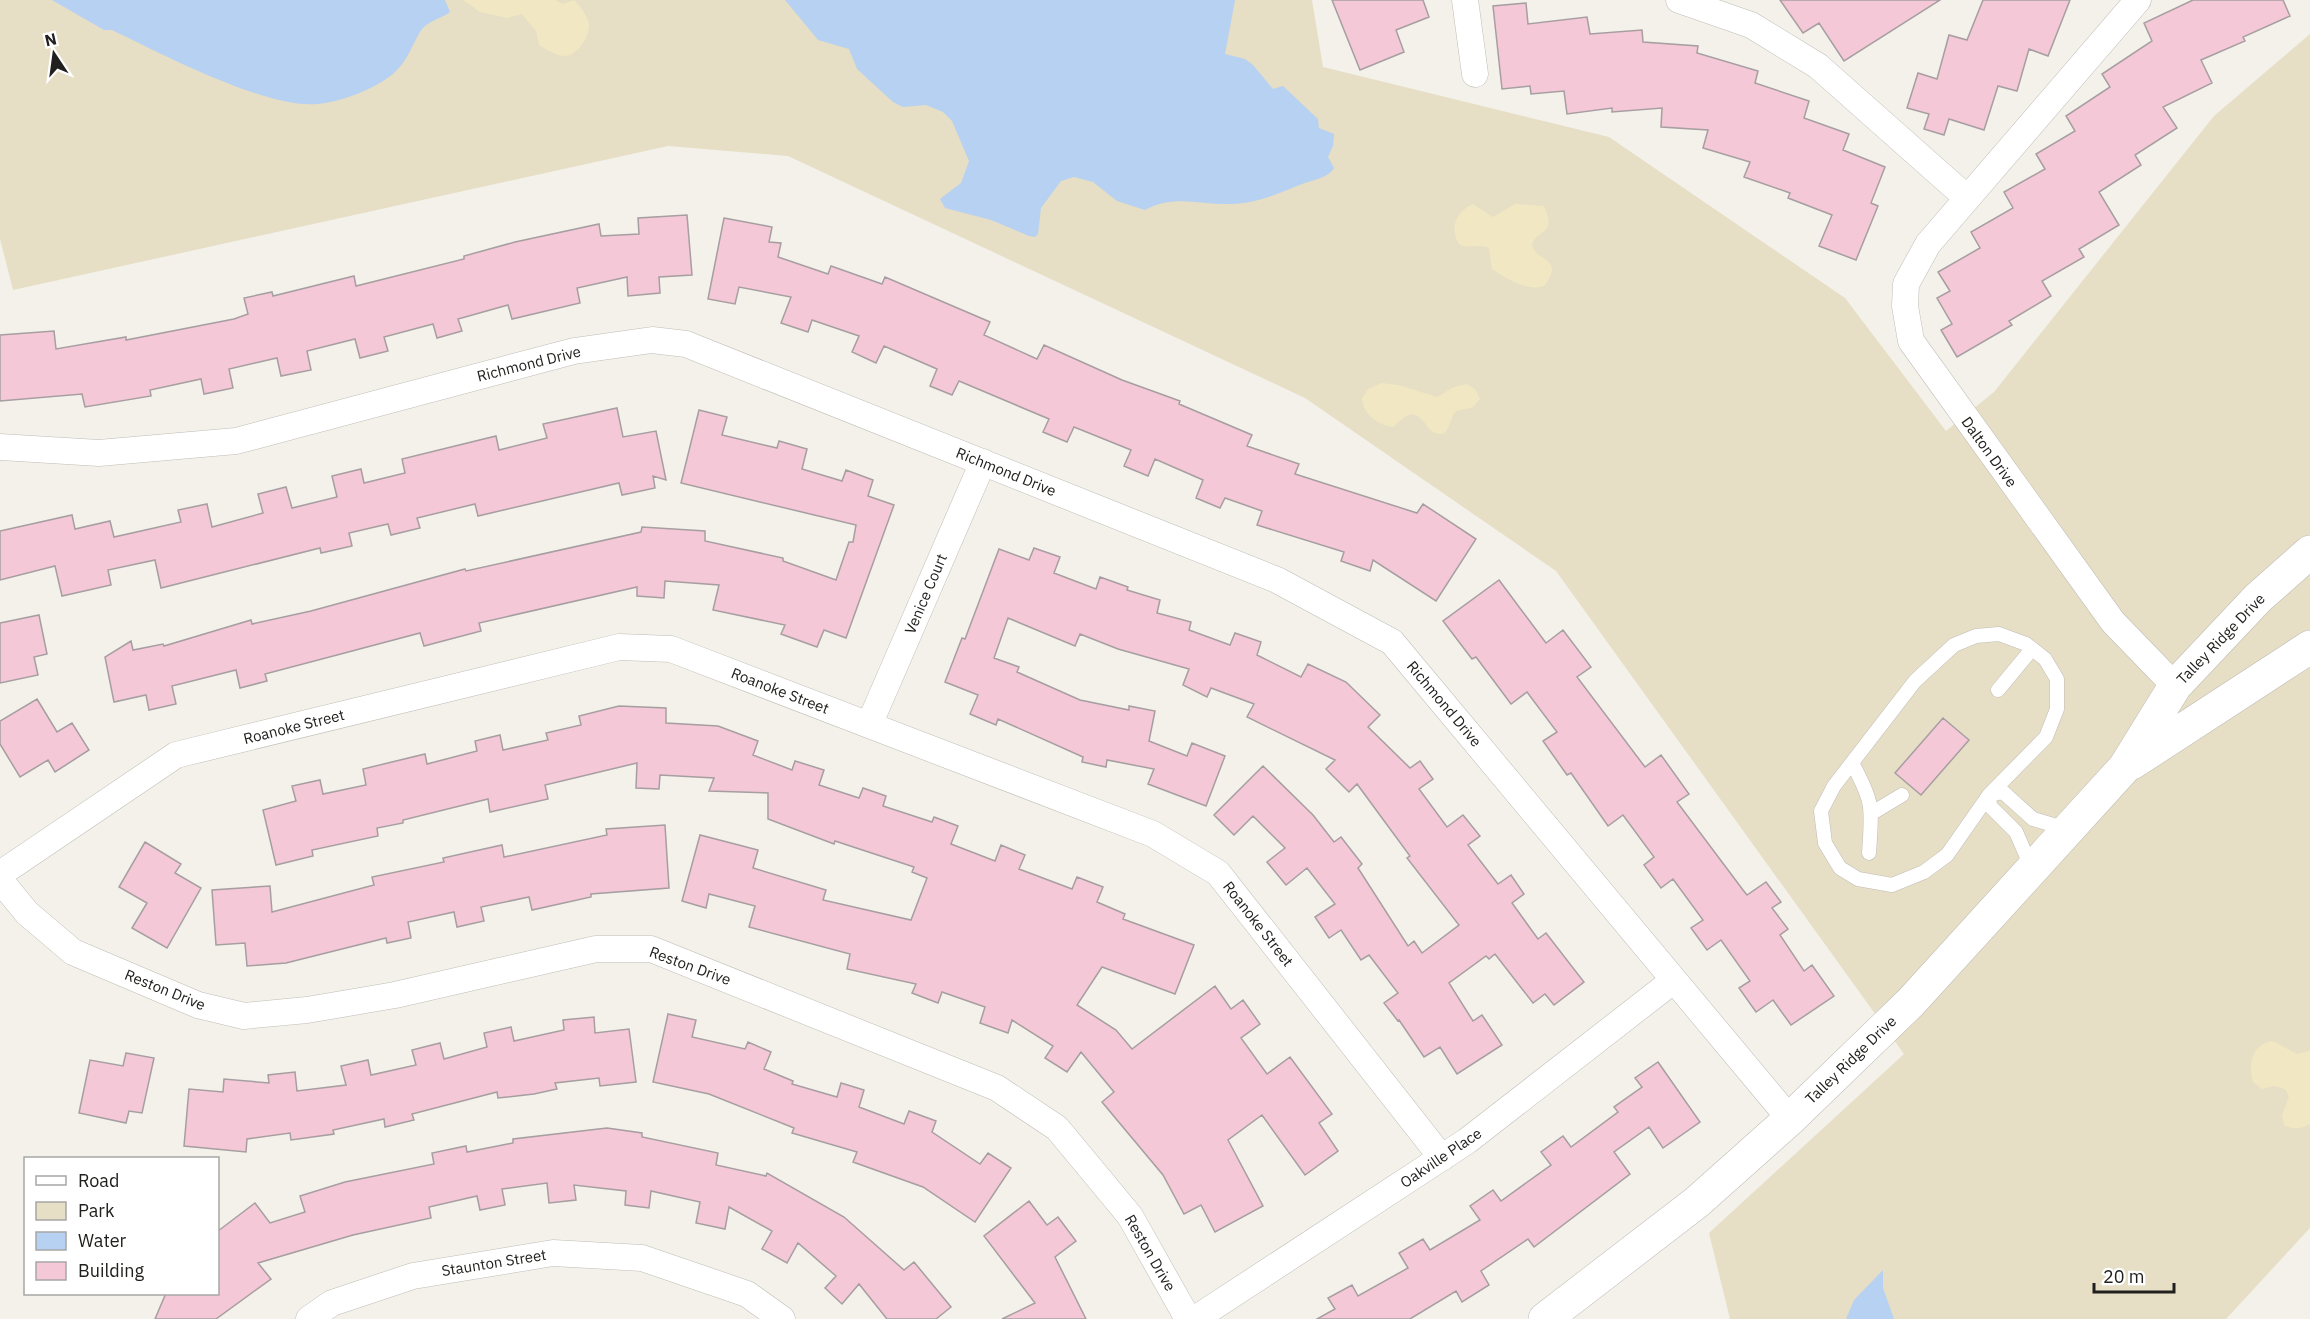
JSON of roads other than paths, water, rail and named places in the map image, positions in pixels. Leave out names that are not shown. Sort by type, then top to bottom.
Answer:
[{"type":"street","points":[[1465,0],[1474,74]]},
{"type":"street","points":[[1679,0],[1724,8],[1818,66],[1967,198]]},
{"type":"street","name":"Dalton Drive","points":[[2138,0],[1928,244],[1906,284],[1905,306],[1911,340],[2113,622],[2175,686]]},
{"type":"street","name":"Richmond Drive","points":[[0,447],[99,453],[237,441],[574,351],[652,340],[686,344],[1277,580],[1392,642],[1790,1119]]},
{"type":"street","name":"Venice Court","points":[[869,725],[983,462]]},
{"type":"street","name":"Talley Ridge Drive","points":[[1545,1319],[1697,1202],[1790,1119],[1911,1002],[2125,768],[2175,686],[2258,598],[2310,552]]},
{"type":"street","name":"Roanoke Street","points":[[0,874],[176,755],[619,647],[671,649],[1153,834],[1218,873],[1442,1158]]},
{"type":"street","name":"Talley Ridge Drive","points":[[2125,768],[2310,647]]},
{"type":"street","name":"Reston Drive","points":[[0,880],[27,913],[73,952],[198,1005],[244,1016],[307,1010],[395,994],[596,949],[651,949],[997,1088],[1057,1128],[1130,1216],[1188,1319]]},
{"type":"street","name":"Oakville Place","points":[[1195,1319],[1442,1158],[1674,980]]},
{"type":"street","name":"Staunton Street","points":[[309,1319],[332,1303],[413,1276],[553,1253],[642,1258],[747,1294],[782,1319]]},
{"type":"lane","points":[[1999,634],[2032,649],[2045,659],[2057,680],[2057,709],[2046,737],[1989,795],[1947,855],[1924,872],[1892,885],[1858,879],[1840,868],[1825,843],[1821,811],[1834,786],[1915,681],[1954,645],[1976,636],[1999,634]]},
{"type":"lane","points":[[1998,690],[2032,649]]},
{"type":"lane","points":[[1852,763],[1869,794],[1872,813],[1869,853]]},
{"type":"lane","points":[[1989,795],[2003,792],[2033,819],[2069,829]]},
{"type":"lane","points":[[1872,813],[1902,795]]},
{"type":"lane","points":[[1989,795],[1990,806],[2016,832],[2032,869]]},
{"type":"water","points":[[52,0],[445,0],[450,12],[423,28],[402,64],[385,80],[347,98],[317,104],[270,98],[213,78],[112,30],[104,30]]},
{"type":"water","points":[[785,0],[1235,0],[1225,54],[1245,59],[1273,89],[1283,86],[1318,119],[1319,128],[1334,134],[1333,146],[1328,157],[1334,168],[1320,178],[1241,204],[1177,201],[1166,202],[1145,210],[1117,201],[1093,182],[1074,177],[1061,181],[1041,208],[1038,234],[1035,237],[1029,236],[991,220],[945,208],[940,199],[961,183],[969,161],[952,121],[943,112],[926,105],[903,107],[893,102],[857,69],[849,49],[818,40]]},
{"type":"water","points":[[1883,1270],[1883,1288],[1894,1319],[1846,1319],[1854,1300]]}]
